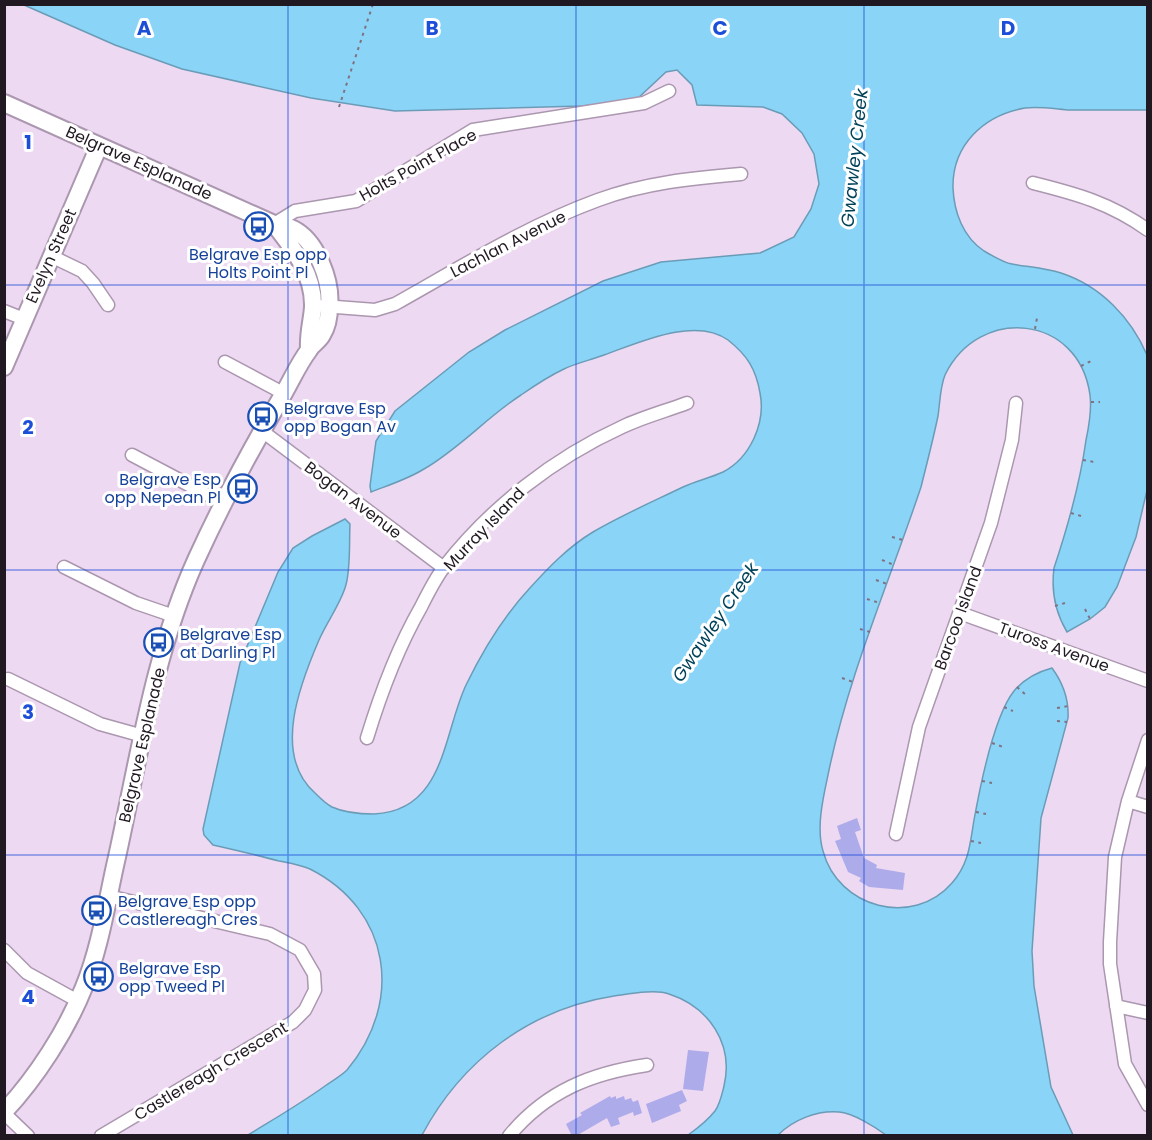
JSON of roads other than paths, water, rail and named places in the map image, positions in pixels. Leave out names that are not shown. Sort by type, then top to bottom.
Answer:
[{"type":"street","name":"Holts Point Place","points":[[274,224],[295,211],[356,201],[473,130],[644,103],[669,92]]},
{"type":"street","name":"Belgrave Esplanade","points":[[4,103],[274,224],[293,248],[321,306],[308,335],[309,348],[262,431],[196,561],[174,616],[143,736],[93,959],[78,1001],[36,1074],[4,1113]]},
{"type":"street","name":"Evelyn Street","points":[[4,367],[99,146]]},
{"type":"street","name":"Lachlan Avenue","points":[[321,306],[375,310],[395,304],[532,228],[599,199],[673,180],[741,174]]},
{"type":"street","points":[[1033,183],[1101,202],[1148,230]]},
{"type":"street","points":[[51,256],[82,271],[108,305]]},
{"type":"street","points":[[4,311],[24,319]]},
{"type":"street","points":[[225,362],[284,393]]},
{"type":"street","name":"Murray Island","points":[[367,738],[382,687],[406,633],[444,568],[486,522],[528,483],[577,450],[624,426],[687,403]]},
{"type":"street","name":"Barcoo Island","points":[[896,834],[918,727],[991,523],[1012,440],[1016,403]]},
{"type":"street","name":"Bogan Avenue","points":[[262,431],[444,568]]},
{"type":"street","points":[[132,455],[225,504]]},
{"type":"street","points":[[64,567],[136,603],[174,616]]},
{"type":"street","name":"Tuross Avenue","points":[[960,613],[1148,681]]},
{"type":"street","points":[[8,679],[100,724],[143,736]]},
{"type":"street","points":[[1148,740],[1128,801],[1115,857],[1110,964],[1125,1064],[1148,1105]]},
{"type":"street","points":[[1128,801],[1148,807]]},
{"type":"street","name":"Castlereagh Crescent","points":[[101,1136],[294,1022],[305,1010],[315,990],[314,974],[300,950],[270,934],[108,896]]},
{"type":"street","points":[[4,950],[27,973],[78,1001]]},
{"type":"street","points":[[1116,1006],[1148,1012]]},
{"type":"street","points":[[509,1136],[537,1107],[580,1082],[618,1070],[647,1065]]},
{"type":"street","points":[[4,1113],[28,1136]]},
{"type":"water","name":"Gwawley Creek","points":[[24,5],[1147,5],[1147,110],[1070,110],[1036,107],[996,117],[973,134],[965,146],[958,158],[953,188],[958,215],[970,239],[984,251],[1005,262],[1061,273],[1089,286],[1102,295],[1123,316],[1147,355],[1148,486],[1136,537],[1117,587],[1105,607],[1067,632],[1057,609],[1053,577],[1077,489],[1089,424],[1090,395],[1082,368],[1067,348],[1048,335],[1026,328],[1003,329],[980,337],[961,352],[943,380],[938,416],[921,487],[846,702],[826,784],[820,823],[823,851],[831,871],[844,886],[860,898],[878,905],[898,908],[918,905],[936,897],[958,876],[965,861],[989,752],[1007,702],[1014,691],[1026,680],[1052,668],[1064,692],[1068,718],[1041,818],[1032,951],[1034,986],[1051,1087],[1073,1135],[886,1135],[851,1115],[831,1112],[806,1117],[778,1135],[688,1135],[709,1118],[720,1102],[726,1071],[722,1042],[707,1018],[696,1008],[669,994],[649,992],[614,996],[583,1003],[527,1026],[478,1061],[438,1108],[422,1135],[248,1135],[347,1070],[365,1044],[377,1016],[382,987],[380,959],[372,933],[358,908],[337,887],[310,869],[213,845],[204,835],[203,829],[240,663],[278,572],[293,548],[345,519],[350,524],[349,565],[345,588],[319,640],[298,698],[292,739],[295,759],[302,777],[325,803],[332,807],[363,814],[397,810],[415,799],[428,785],[446,747],[466,685],[502,622],[529,589],[567,551],[593,532],[683,487],[733,466],[754,439],[761,416],[761,404],[753,370],[740,351],[728,340],[715,333],[699,331],[666,334],[573,365],[553,375],[509,404],[437,461],[412,476],[371,492],[376,441],[395,411],[469,352],[505,330],[603,281],[661,262],[760,253],[794,237],[811,209],[819,184],[814,154],[802,133],[782,114],[763,107],[697,105],[692,85],[677,70],[666,72],[636,100],[582,106],[395,111],[311,98],[182,69],[115,45]]},
{"type":"place","name":"Belgrave Esp opp Holts Point Pl","points":[[258,226]]},
{"type":"place","name":"Belgrave Esp opp Bogan Av","points":[[263,417]]},
{"type":"place","name":"Belgrave Esp opp Nepean Pl","points":[[242,488]]},
{"type":"place","name":"Belgrave Esp at Darling Pl","points":[[159,643]]},
{"type":"place","name":"Belgrave Esp opp Castlereagh Cres","points":[[97,910]]},
{"type":"place","name":"Belgrave Esp opp Tweed Pl","points":[[98,977]]}]
